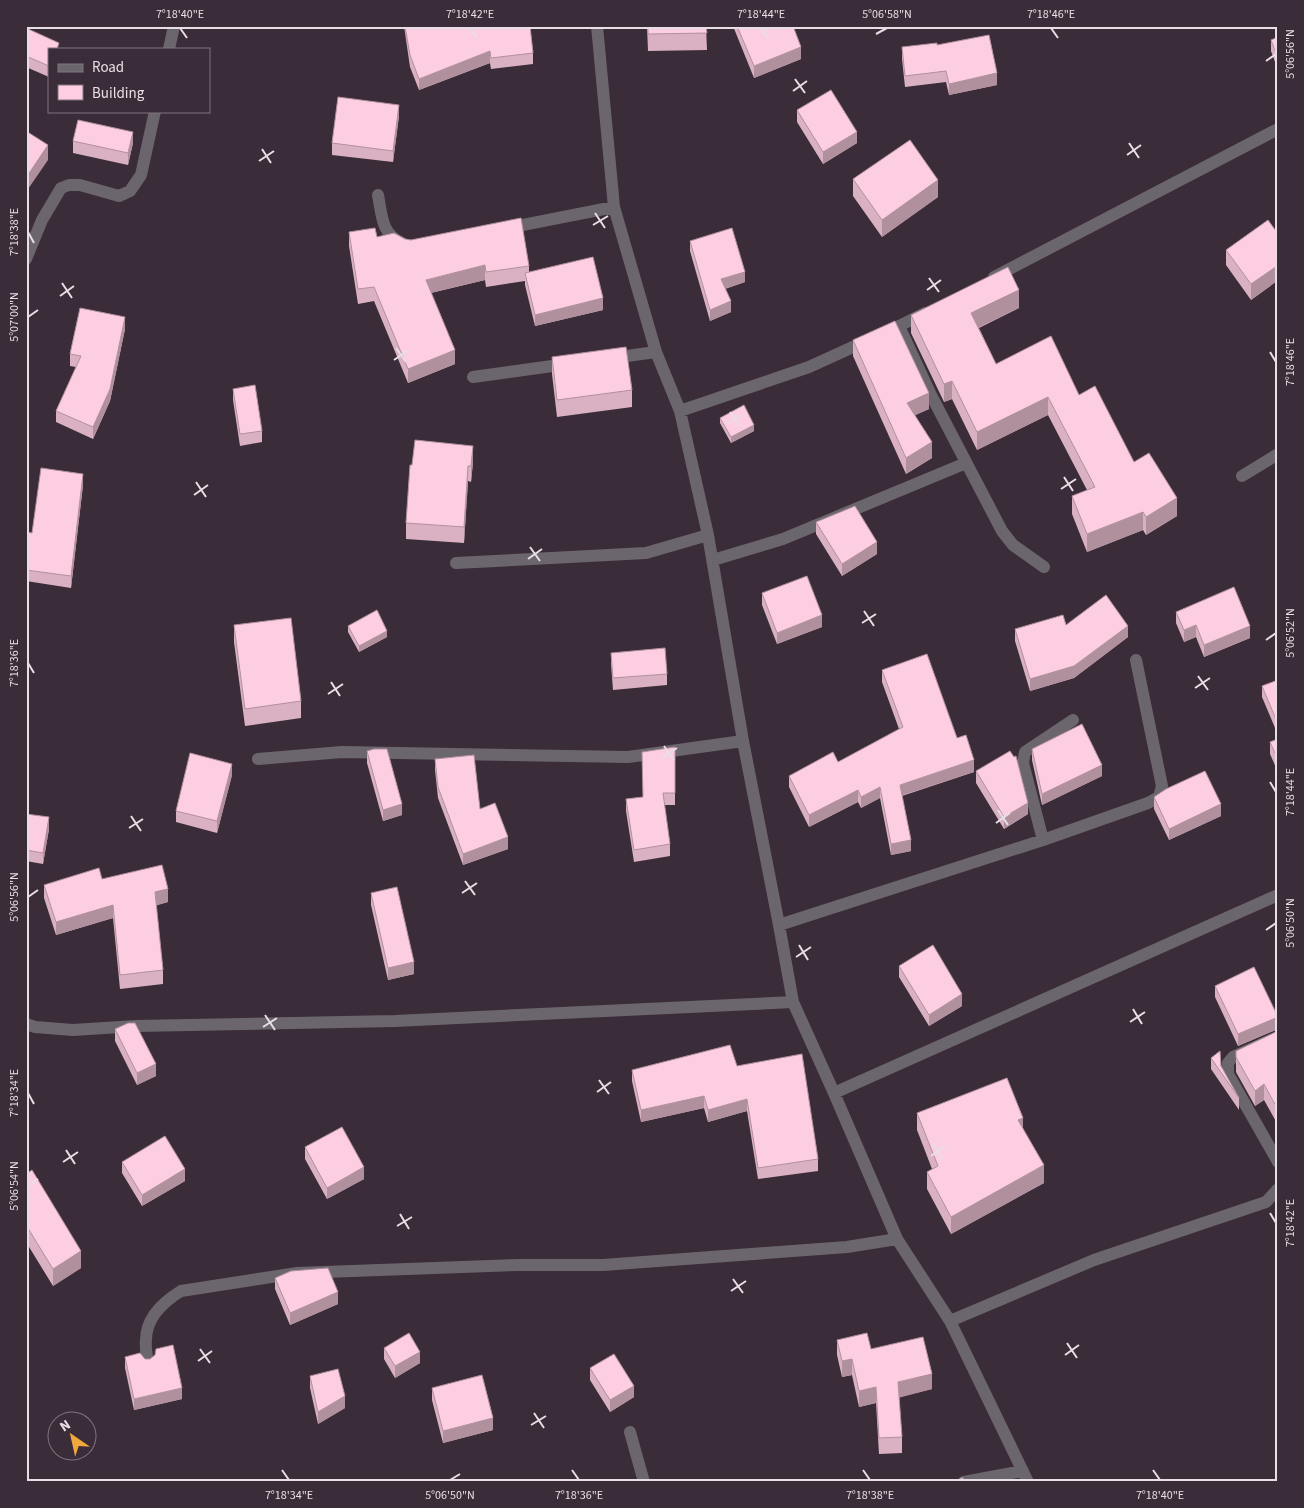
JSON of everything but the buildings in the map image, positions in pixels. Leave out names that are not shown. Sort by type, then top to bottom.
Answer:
[{"type":"street","points":[[169,48],[174,26]]},
{"type":"street","points":[[597,26],[614,207],[656,352],[680,411],[708,535],[743,741],[793,1002],[897,1239],[950,1321],[1025,1477],[964,1482]]},
{"type":"street","points":[[26,259],[42,220],[61,188],[69,185],[80,185],[119,196],[130,191],[141,175],[155,112]]},
{"type":"street","points":[[987,281],[1278,129]]},
{"type":"street","points":[[378,195],[386,232],[396,240],[409,246],[419,245]]},
{"type":"street","points":[[497,230],[614,207]]},
{"type":"street","points":[[680,411],[809,367],[934,308]]},
{"type":"street","points":[[899,326],[931,396],[1002,531],[1013,545],[1044,567]]},
{"type":"street","points":[[598,360],[656,352]]},
{"type":"street","points":[[473,377],[579,362]]},
{"type":"street","points":[[1242,476],[1278,454]]},
{"type":"street","points":[[713,560],[783,539],[966,463]]},
{"type":"street","points":[[456,563],[646,553],[708,535]]},
{"type":"street","points":[[779,925],[1043,840],[1148,803],[1159,797],[1162,786],[1136,660]]},
{"type":"street","points":[[1043,840],[1023,763],[1025,752],[1073,720]]},
{"type":"street","points":[[258,759],[342,752],[628,757],[743,741]]},
{"type":"street","points":[[834,1093],[1278,895]]},
{"type":"street","points":[[26,1024],[35,1027],[73,1030],[136,1026],[395,1021],[793,1002]]},
{"type":"street","points":[[1278,1037],[1233,1057],[1228,1063],[1228,1074],[1278,1162]]},
{"type":"street","points":[[950,1321],[1094,1260],[1266,1202],[1278,1189]]},
{"type":"street","points":[[148,1364],[147,1328],[156,1312],[166,1300],[180,1291],[297,1273],[518,1265],[603,1265],[847,1248],[897,1239]]},
{"type":"street","points":[[630,1432],[644,1482]]}]
